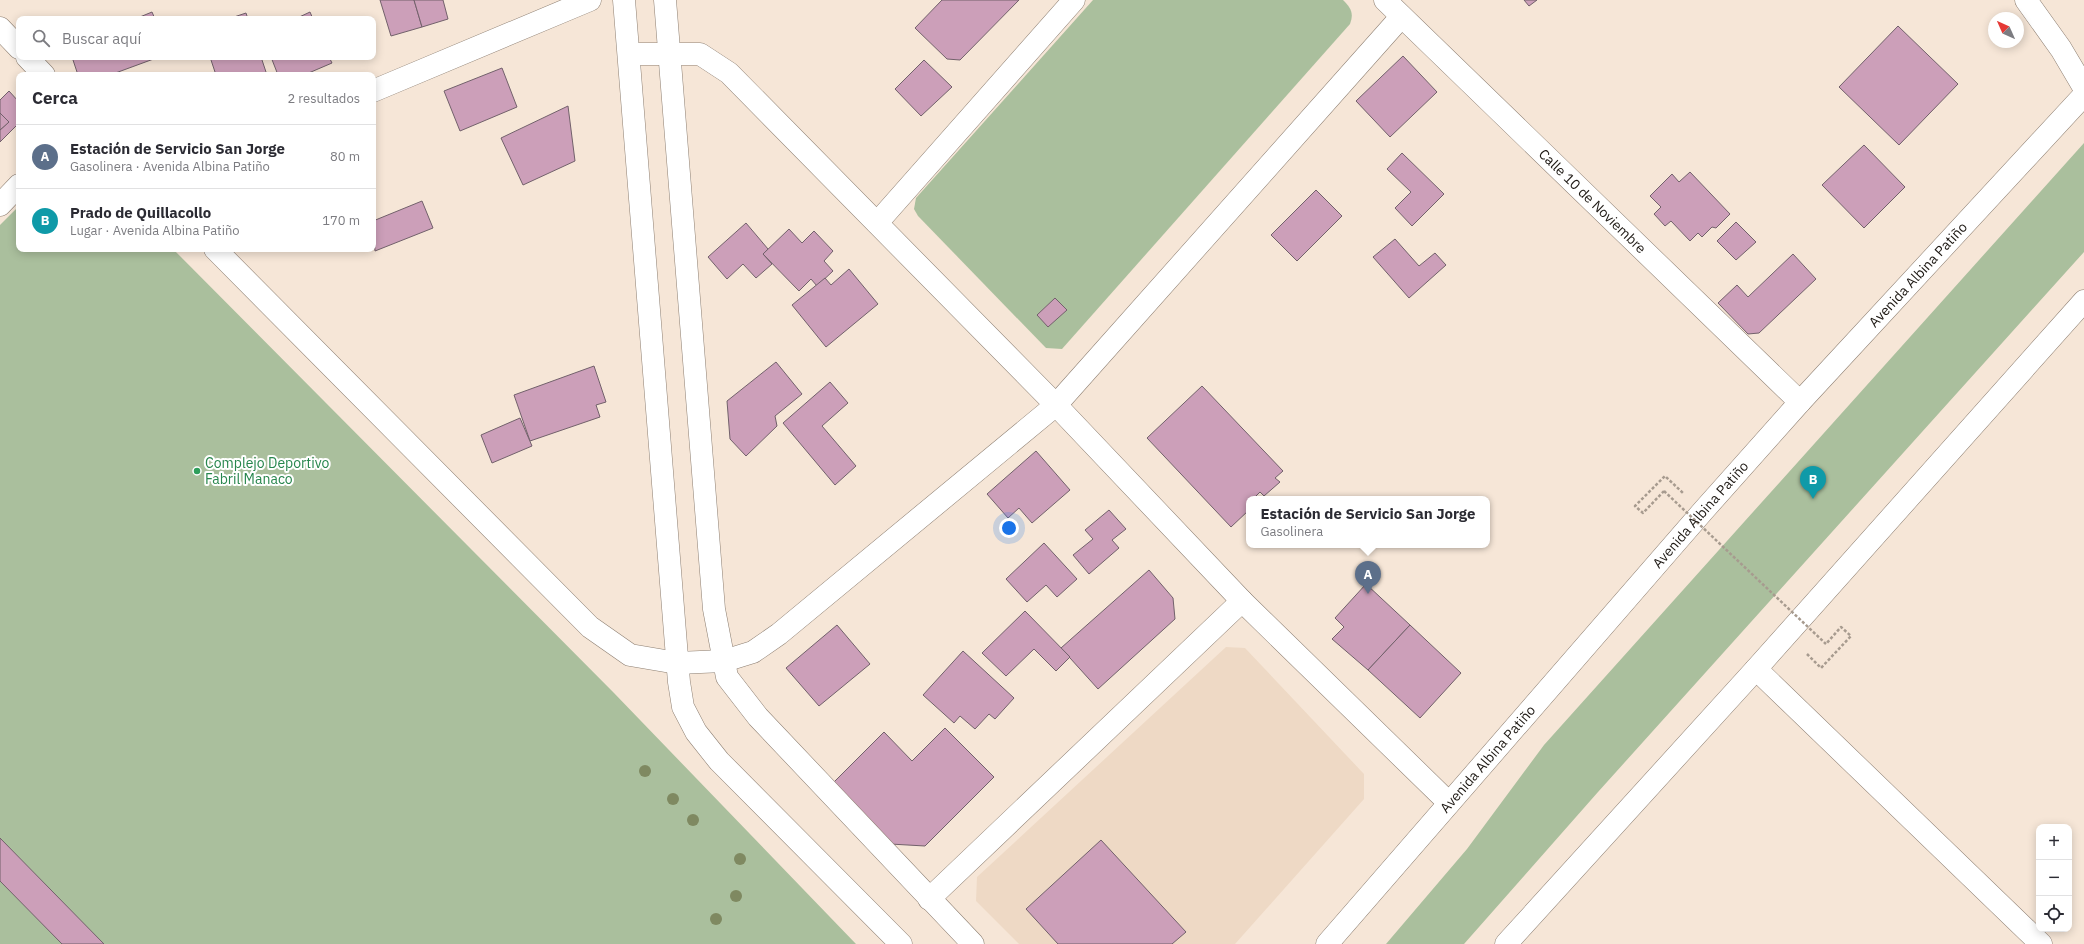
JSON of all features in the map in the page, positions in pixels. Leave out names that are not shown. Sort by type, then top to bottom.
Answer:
[{"type":"main road","points":[[376,90],[590,0]]},
{"type":"main road","points":[[624,0],[677,663],[683,707],[701,738],[719,761],[901,944]]},
{"type":"main road","points":[[665,0],[714,610],[727,677],[758,717],[973,944]]},
{"type":"main road","points":[[877,223],[1074,0]]},
{"type":"main road","name":"Calle 10 de Noviembre","points":[[1385,0],[1800,402]]},
{"type":"main road","points":[[2026,0],[2061,50],[2084,88]]},
{"type":"main road","points":[[218,252],[590,627],[630,655],[677,663],[724,660],[752,652],[779,634],[1056,405],[1401,17]]},
{"type":"main road","points":[[0,28],[16,45]]},
{"type":"main road","points":[[629,54],[700,54],[729,73],[1056,405],[1242,600],[1449,803]]},
{"type":"main road","points":[[30,60],[41,72]]},
{"type":"main road","name":"Avenida Albina Patiño","points":[[1327,944],[1800,402],[2084,95]]},
{"type":"main road","points":[[0,205],[16,188]]},
{"type":"main road","points":[[1506,944],[1756,669],[2084,301]]},
{"type":"main road","points":[[929,899],[1242,600]]},
{"type":"main road","points":[[1756,669],[2041,944]]},
{"type":"path","points":[[1665,476],[1636,506],[1643,513],[1664,491],[1826,644],[1841,627],[1851,636],[1821,668]]},
{"type":"shaded area","points":[[1226,647],[1245,648],[1364,774],[1364,799],[1235,944],[1019,944],[976,901],[977,877]]},
{"type":"green space","points":[[1093,0],[1343,0],[1350,8],[1352,17],[1350,24],[1062,349],[1046,348],[918,216],[914,209],[916,198]]},
{"type":"green space","points":[[2084,143],[2084,252],[1598,792],[1464,944],[1386,944],[1467,849],[1544,745]]},
{"type":"green space","name":"Complejo Deportivo Fabril Manaco","points":[[16,209],[16,252],[176,252],[614,693],[856,944],[0,944],[0,225]]},
{"type":"building","points":[[380,0],[414,0],[422,27],[391,36]]},
{"type":"building","points":[[414,0],[443,0],[448,19],[422,27]]},
{"type":"building","points":[[942,0],[1019,0],[960,60],[947,59],[915,28]]},
{"type":"building","points":[[1524,0],[1537,0],[1529,6]]},
{"type":"building","points":[[152,12],[154,16],[142,16]]},
{"type":"building","points":[[310,12],[312,16],[301,16]]},
{"type":"building","points":[[246,13],[247,16],[237,16]]},
{"type":"building","points":[[1898,26],[1958,84],[1899,145],[1839,87]]},
{"type":"building","points":[[1403,56],[1437,92],[1390,137],[1356,101]]},
{"type":"building","points":[[73,60],[151,60],[118,72],[77,72]]},
{"type":"building","points":[[211,60],[262,60],[266,72],[215,72]]},
{"type":"building","points":[[272,60],[330,60],[332,63],[311,72],[277,72]]},
{"type":"building","points":[[924,60],[952,87],[921,116],[895,89]]},
{"type":"building","points":[[502,68],[517,107],[460,131],[444,91]]},
{"type":"building","points":[[9,91],[16,99],[16,126],[0,142],[0,130],[9,122],[0,113],[0,100]]},
{"type":"building","points":[[568,106],[575,161],[523,185],[501,138]]},
{"type":"building","points":[[0,113],[9,122],[0,130]]},
{"type":"building","points":[[1864,145],[1905,187],[1864,228],[1822,185]]},
{"type":"building","points":[[1402,153],[1444,194],[1412,226],[1395,208],[1411,192],[1387,169]]},
{"type":"building","points":[[1690,172],[1730,214],[1716,228],[1712,227],[1702,237],[1698,233],[1690,241],[1671,221],[1665,226],[1654,214],[1661,207],[1650,196],[1672,174],[1679,182]]},
{"type":"building","points":[[1316,190],[1342,216],[1297,261],[1271,235]]},
{"type":"building","points":[[422,201],[433,228],[376,251],[376,220]]},
{"type":"building","points":[[1736,222],[1756,242],[1736,260],[1717,241]]},
{"type":"building","points":[[746,223],[768,249],[763,254],[772,264],[756,278],[743,264],[727,279],[708,257]]},
{"type":"building","points":[[789,229],[802,243],[814,231],[833,251],[824,261],[833,271],[817,286],[811,279],[799,291],[763,254]]},
{"type":"building","points":[[1395,239],[1419,266],[1435,253],[1446,265],[1409,298],[1373,257]]},
{"type":"building","points":[[1793,254],[1816,279],[1759,333],[1748,334],[1718,303],[1737,285],[1748,297]]},
{"type":"building","points":[[849,269],[878,304],[826,347],[792,305],[825,278],[831,285]]},
{"type":"building","points":[[1055,298],[1067,310],[1048,327],[1037,315]]},
{"type":"building","points":[[776,362],[802,394],[775,416],[777,426],[746,456],[730,439],[727,401]]},
{"type":"building","points":[[594,366],[606,402],[596,405],[600,417],[530,441],[514,395]]},
{"type":"building","points":[[830,382],[848,403],[822,426],[856,466],[835,485],[783,423]]},
{"type":"building","points":[[1202,386],[1283,471],[1275,478],[1280,482],[1264,496],[1260,492],[1256,496],[1246,496],[1246,513],[1231,527],[1147,438]]},
{"type":"building","points":[[520,418],[532,446],[492,463],[481,435]]},
{"type":"building","points":[[1036,451],[1070,490],[1032,523],[1019,508],[1008,518],[987,494]]},
{"type":"building","points":[[1109,510],[1126,529],[1112,540],[1119,548],[1089,574],[1073,555],[1093,539],[1085,530]]},
{"type":"building","points":[[1044,543],[1077,579],[1057,597],[1046,585],[1027,602],[1006,579]]},
{"type":"building","points":[[1149,570],[1173,598],[1175,619],[1098,689],[1061,648]]},
{"type":"building","points":[[1366,584],[1410,625],[1368,670],[1332,639],[1344,627],[1335,618]]},
{"type":"building","points":[[1025,611],[1070,657],[1056,671],[1034,649],[1006,676],[982,653]]},
{"type":"building","points":[[837,625],[870,664],[819,706],[786,668]]},
{"type":"building","points":[[1410,625],[1461,673],[1420,718],[1368,670]]},
{"type":"building","points":[[963,651],[1014,698],[995,719],[989,714],[975,729],[960,716],[954,723],[923,695]]},
{"type":"building","points":[[945,728],[994,777],[925,846],[890,844],[831,785],[884,732],[912,761]]},
{"type":"building","points":[[0,838],[104,944],[62,944],[0,881]]},
{"type":"building","points":[[1101,840],[1186,932],[1172,944],[1058,944],[1026,909]]},
{"type":"place","name":"Complejo Deportivo Fabril Manaco","points":[[197,471]]},
{"type":"place","name":"Prado de Quillacollo","points":[[1813,499]]},
{"type":"place","name":"Estación de Servicio San Jorge","points":[[1368,594]]}]
